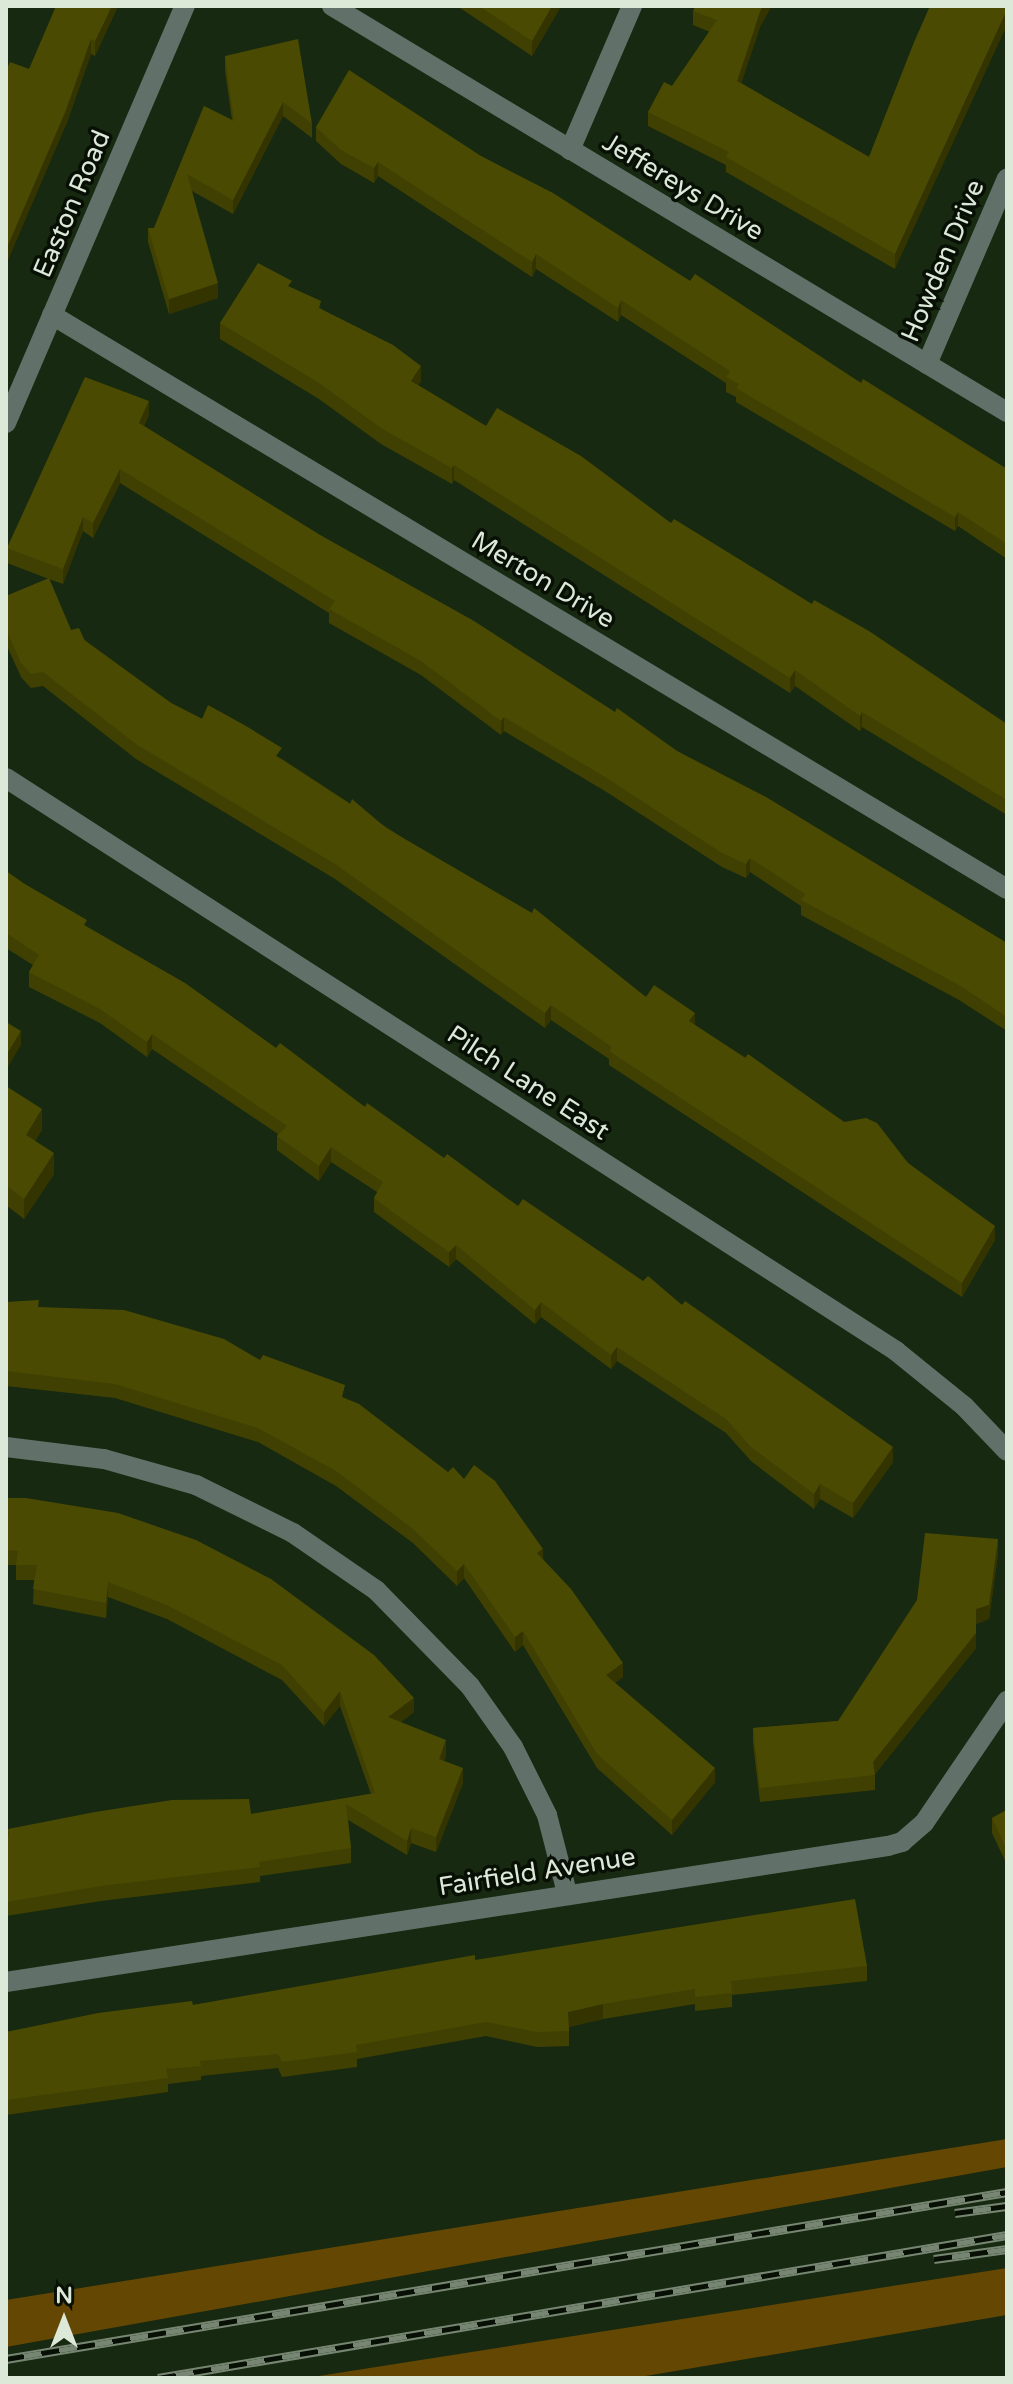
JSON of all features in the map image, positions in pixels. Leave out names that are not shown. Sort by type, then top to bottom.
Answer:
[{"type":"street","name":"Easton Road","points":[[6,423],[185,6]]},
{"type":"street","name":"Jeffereys Drive","points":[[332,6],[1007,412]]},
{"type":"street","points":[[570,150],[632,6]]},
{"type":"street","name":"Howden Drive","points":[[927,364],[1007,178]]},
{"type":"street","name":"Merton Drive","points":[[52,315],[1007,889]]},
{"type":"street","name":"Pilch Lane East","points":[[6,778],[896,1351],[964,1406],[1007,1451]]},
{"type":"street","points":[[6,1447],[104,1459],[196,1485],[293,1533],[376,1590],[445,1657],[513,1747],[547,1815],[567,1893]]},
{"type":"street","name":"Fairfield Avenue","points":[[6,1982],[902,1842],[924,1823],[1007,1701]]},
{"type":"shaded area","points":[[1007,2139],[1007,2167],[6,2347],[6,2300]]},
{"type":"shaded area","points":[[1007,2268],[1007,2315],[634,2378],[306,2378]]},
{"type":"building","points":[[56,6],[112,6],[95,41],[91,39],[66,110],[6,250],[6,71],[10,62],[29,69]]},
{"type":"building","points":[[479,6],[552,6],[532,41]]},
{"type":"building","points":[[695,6],[763,6],[737,81],[869,157],[930,6],[1007,6],[895,254],[726,157],[729,152],[648,112],[664,82],[672,86],[717,20],[693,11]]},
{"type":"building","points":[[298,39],[312,124],[283,102],[233,200],[187,174],[218,283],[169,299],[148,228],[154,228],[204,106],[234,121],[225,56]]},
{"type":"building","points":[[349,70],[481,156],[553,193],[690,281],[695,274],[861,383],[863,379],[1007,469],[1007,544],[958,512],[955,517],[736,388],[739,384],[726,377],[730,371],[621,300],[618,308],[536,254],[532,262],[378,162],[374,168],[341,150],[316,127]]},
{"type":"building","points":[[258,263],[292,281],[288,286],[321,301],[319,308],[393,345],[421,366],[411,381],[486,426],[497,408],[581,456],[671,523],[674,519],[812,604],[814,600],[869,631],[1007,724],[1007,800],[862,712],[860,716],[795,670],[790,678],[454,465],[452,468],[381,428],[319,383],[220,323]]},
{"type":"building","points":[[85,377],[149,401],[139,423],[320,535],[474,621],[615,712],[617,708],[677,751],[766,797],[1007,943],[1007,1017],[959,985],[801,900],[805,894],[750,858],[746,864],[722,853],[605,777],[504,717],[501,721],[421,661],[329,609],[335,601],[120,469],[93,523],[83,517],[63,569],[7,548]]},
{"type":"building","points":[[49,578],[71,630],[79,628],[85,641],[171,703],[202,719],[208,705],[246,726],[282,748],[276,756],[350,804],[352,799],[386,828],[532,913],[534,908],[646,997],[654,985],[695,1013],[689,1021],[745,1058],[748,1054],[844,1122],[866,1118],[877,1123],[908,1163],[995,1226],[962,1283],[609,1051],[612,1047],[551,1005],[545,1013],[335,864],[136,744],[43,672],[31,674],[21,663],[6,629],[6,596]]},
{"type":"building","points":[[6,871],[87,920],[84,925],[185,983],[276,1048],[280,1043],[365,1107],[367,1103],[444,1158],[447,1154],[518,1206],[523,1199],[643,1281],[648,1276],[682,1305],[685,1301],[893,1447],[853,1503],[820,1484],[814,1494],[751,1447],[726,1419],[617,1347],[611,1355],[541,1302],[535,1310],[456,1245],[449,1252],[398,1216],[374,1198],[383,1182],[331,1147],[319,1166],[277,1136],[287,1126],[152,1034],[147,1042],[100,1009],[29,972],[39,955],[6,933]]},
{"type":"building","points":[[6,1022],[21,1031],[6,1056]]},
{"type":"building","points":[[6,1086],[42,1109],[26,1135],[54,1153],[24,1199],[6,1185]]},
{"type":"building","points":[[39,1300],[38,1307],[124,1310],[224,1339],[260,1360],[263,1355],[345,1385],[342,1397],[359,1404],[448,1472],[453,1467],[464,1479],[474,1465],[495,1481],[543,1549],[537,1553],[571,1589],[623,1663],[606,1675],[715,1768],[672,1820],[597,1754],[523,1631],[515,1637],[464,1564],[457,1571],[413,1529],[336,1471],[258,1428],[115,1384],[6,1371],[6,1302]]},
{"type":"building","points":[[6,1498],[26,1498],[118,1513],[196,1540],[271,1579],[374,1655],[414,1698],[388,1717],[446,1740],[439,1759],[463,1768],[436,1837],[411,1828],[407,1841],[346,1804],[351,1848],[259,1862],[260,1867],[101,1886],[6,1902],[8,1829],[172,1800],[249,1799],[251,1814],[375,1793],[340,1691],[324,1712],[282,1665],[167,1605],[108,1582],[106,1603],[33,1589],[37,1565],[16,1565],[18,1551],[6,1550]]},
{"type":"building","points":[[925,1533],[998,1539],[989,1605],[976,1609],[976,1633],[873,1762],[875,1775],[760,1788],[753,1728],[838,1721],[917,1600]]},
{"type":"building","points":[[1007,1810],[1007,1850],[992,1818]]},
{"type":"building","points":[[855,1899],[867,1966],[731,1981],[732,1993],[695,1997],[695,1989],[603,2004],[568,2012],[569,2031],[537,2032],[486,2022],[356,2045],[357,2052],[282,2062],[278,2054],[200,2061],[201,2066],[166,2069],[168,2078],[6,2100],[6,2032],[98,2013],[192,2001],[193,2005],[475,1955],[475,1960]]},
{"type":"railway","points":[[6,2359],[1007,2192]]},
{"type":"railway","points":[[955,2213],[1007,2206]]},
{"type":"railway","points":[[158,2378],[1007,2235]]},
{"type":"railway","points":[[934,2259],[1007,2249]]}]
